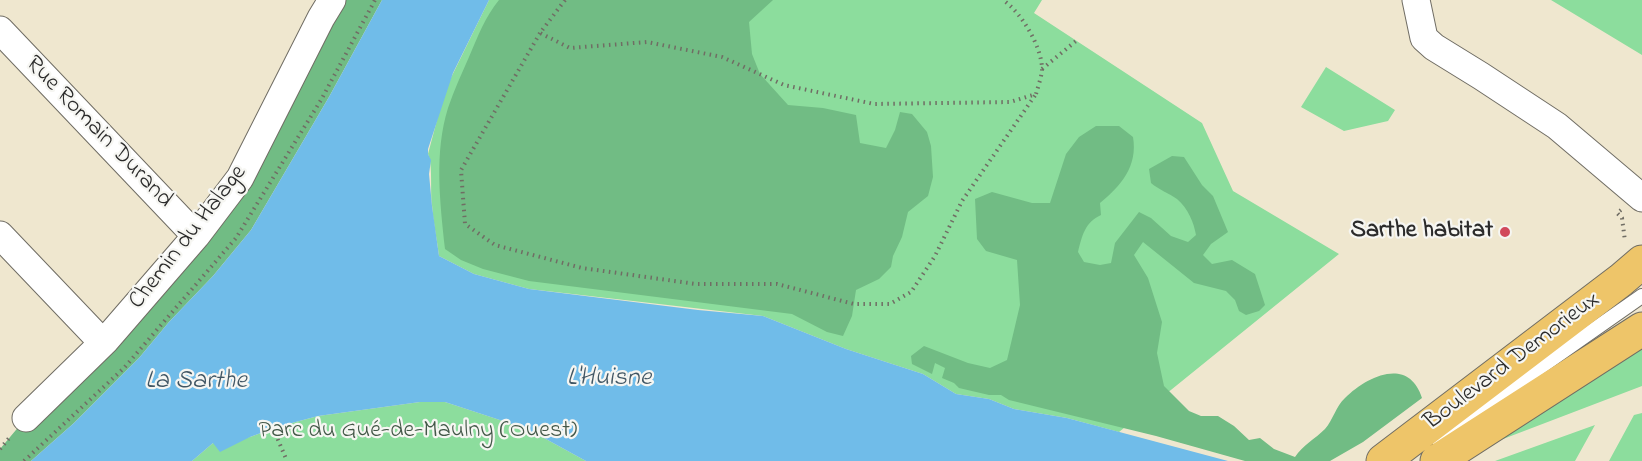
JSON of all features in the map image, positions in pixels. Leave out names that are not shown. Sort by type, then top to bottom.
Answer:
[{"type":"main road","name":"Boulevard Demorieux","points":[[1383,461],[1642,262]]},
{"type":"main road","name":"Boulevard Demorieux","points":[[1431,455],[1642,329]]},
{"type":"street","points":[[1416,0],[1424,38],[1434,47],[1557,126],[1642,198]]},
{"type":"street","name":"Chemin du Halage","points":[[27,418],[103,343],[196,236],[240,178],[319,6]]},
{"type":"street","name":"Rue Romain Durand","points":[[0,30],[196,236]]},
{"type":"street","points":[[0,235],[103,343]]},
{"type":"lane","points":[[1431,455],[1642,296]]},
{"type":"path","points":[[565,0],[540,33],[461,170],[465,224],[495,245],[582,268],[696,284],[777,284],[854,304],[890,304],[911,292],[935,256],[962,201],[1036,94],[1042,69],[1032,34],[1011,5],[1004,0]]},
{"type":"path","points":[[540,33],[570,48],[647,42],[722,57],[784,85],[874,104],[1010,102],[1036,94]]},
{"type":"path","points":[[1042,69],[1076,41]]},
{"type":"path","points":[[273,428],[287,461]]},
{"type":"green space","points":[[332,0],[382,0],[329,97],[251,230],[139,358],[74,423],[31,461],[0,461],[0,449],[26,418],[196,236]]},
{"type":"green space","points":[[489,0],[1042,0],[1034,13],[1202,123],[1233,191],[1339,254],[1119,432],[1067,418],[1014,409],[989,399],[956,394],[923,374],[846,349],[763,316],[529,289],[474,274],[439,256],[431,199],[428,154],[445,90]]},
{"type":"green space","points":[[499,0],[773,0],[749,22],[752,54],[760,74],[788,105],[823,108],[856,115],[860,143],[886,148],[895,130],[900,112],[912,114],[927,132],[931,146],[933,177],[928,196],[908,212],[891,267],[879,279],[856,290],[852,316],[843,336],[827,332],[792,314],[529,281],[483,269],[461,260],[445,249],[439,178],[444,125],[453,95],[479,34]]},
{"type":"green space","points":[[1551,0],[1642,0],[1642,55]]},
{"type":"green space","points":[[1326,67],[1395,110],[1388,121],[1344,131],[1301,107]]},
{"type":"green space","points":[[1096,126],[1119,126],[1133,137],[1134,147],[1133,157],[1126,174],[1115,190],[1100,203],[1101,215],[1091,221],[1083,235],[1078,252],[1084,262],[1100,265],[1111,263],[1115,243],[1139,212],[1151,218],[1171,236],[1188,242],[1196,235],[1190,216],[1181,203],[1151,183],[1149,169],[1172,156],[1184,157],[1202,185],[1213,196],[1228,232],[1211,244],[1203,255],[1212,264],[1232,260],[1255,274],[1265,305],[1259,311],[1246,315],[1239,311],[1235,300],[1226,291],[1194,283],[1143,242],[1134,255],[1148,278],[1162,322],[1157,353],[1164,386],[1189,411],[1201,416],[1218,416],[1234,426],[1249,440],[1260,438],[1274,449],[1295,457],[1325,429],[1345,398],[1376,377],[1398,374],[1408,377],[1416,385],[1422,398],[1363,442],[1330,461],[1245,461],[1156,436],[1009,400],[1001,395],[989,395],[959,388],[942,378],[945,368],[935,363],[932,374],[912,364],[911,356],[924,346],[968,363],[990,368],[1007,360],[1020,305],[1017,260],[986,251],[977,239],[975,199],[992,192],[1032,203],[1050,203],[1066,154],[1079,137]]},
{"type":"green space","points":[[1642,346],[1642,386],[1490,444]]},
{"type":"green space","name":"Parc du Gué-de-Maulny (Ouest)","points":[[420,402],[445,402],[509,423],[544,438],[586,461],[192,461],[213,443],[250,437],[318,416]]},
{"type":"green space","points":[[1642,413],[1642,461],[1609,461],[1634,415]]},
{"type":"green space","points":[[1595,425],[1575,461],[1495,461]]},
{"type":"water","name":"L'Huisne","points":[[382,0],[489,0],[453,73],[428,149],[431,160],[429,174],[439,256],[474,274],[529,289],[763,316],[846,349],[923,374],[956,394],[989,399],[1014,409],[1067,418],[1228,461],[586,461],[544,438],[509,423],[445,402],[420,402],[318,416],[277,427],[220,452],[213,443],[192,461],[31,461],[74,423],[139,358],[251,230],[329,97]]},
{"type":"place","name":"Sarthe habitat","points":[[1505,232]]},
{"type":"water label","name":"La Sarthe","points":[[196,383]]}]
